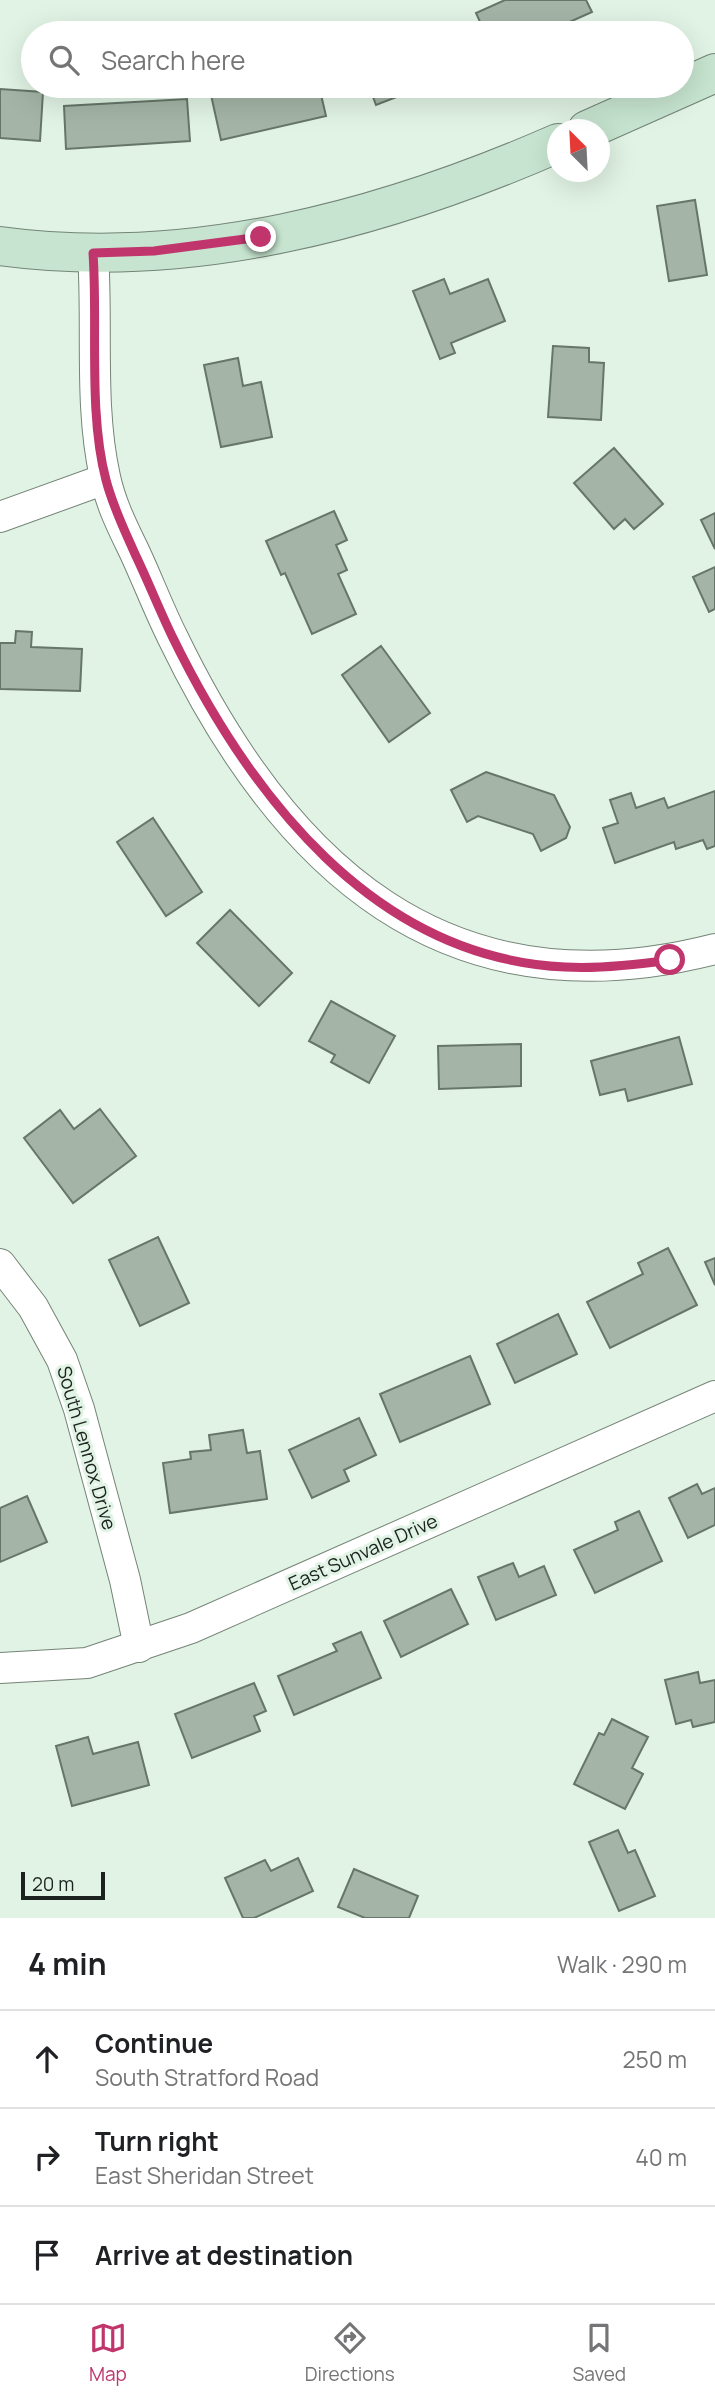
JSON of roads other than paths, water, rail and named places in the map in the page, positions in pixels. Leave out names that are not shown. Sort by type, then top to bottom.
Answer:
[{"type":"street","points":[[694,82],[715,73]]},
{"type":"street","points":[[610,120],[659,98]]},
{"type":"street","points":[[0,246],[93,253],[167,249],[261,237],[351,219],[432,194],[547,147]]},
{"type":"street","points":[[93,253],[99,441],[105,479],[118,520],[187,668],[229,741],[280,810],[326,861],[351,883],[404,920],[440,938],[500,958],[562,967],[621,967],[670,960],[715,949]]},
{"type":"street","points":[[0,517],[105,479]]},
{"type":"street","name":"South Lennox Drive","points":[[0,1264],[33,1307],[62,1360],[79,1409],[118,1553],[139,1647]]},
{"type":"street","name":"East Sunvale Drive","points":[[0,1668],[87,1663],[191,1628],[715,1396]]}]
